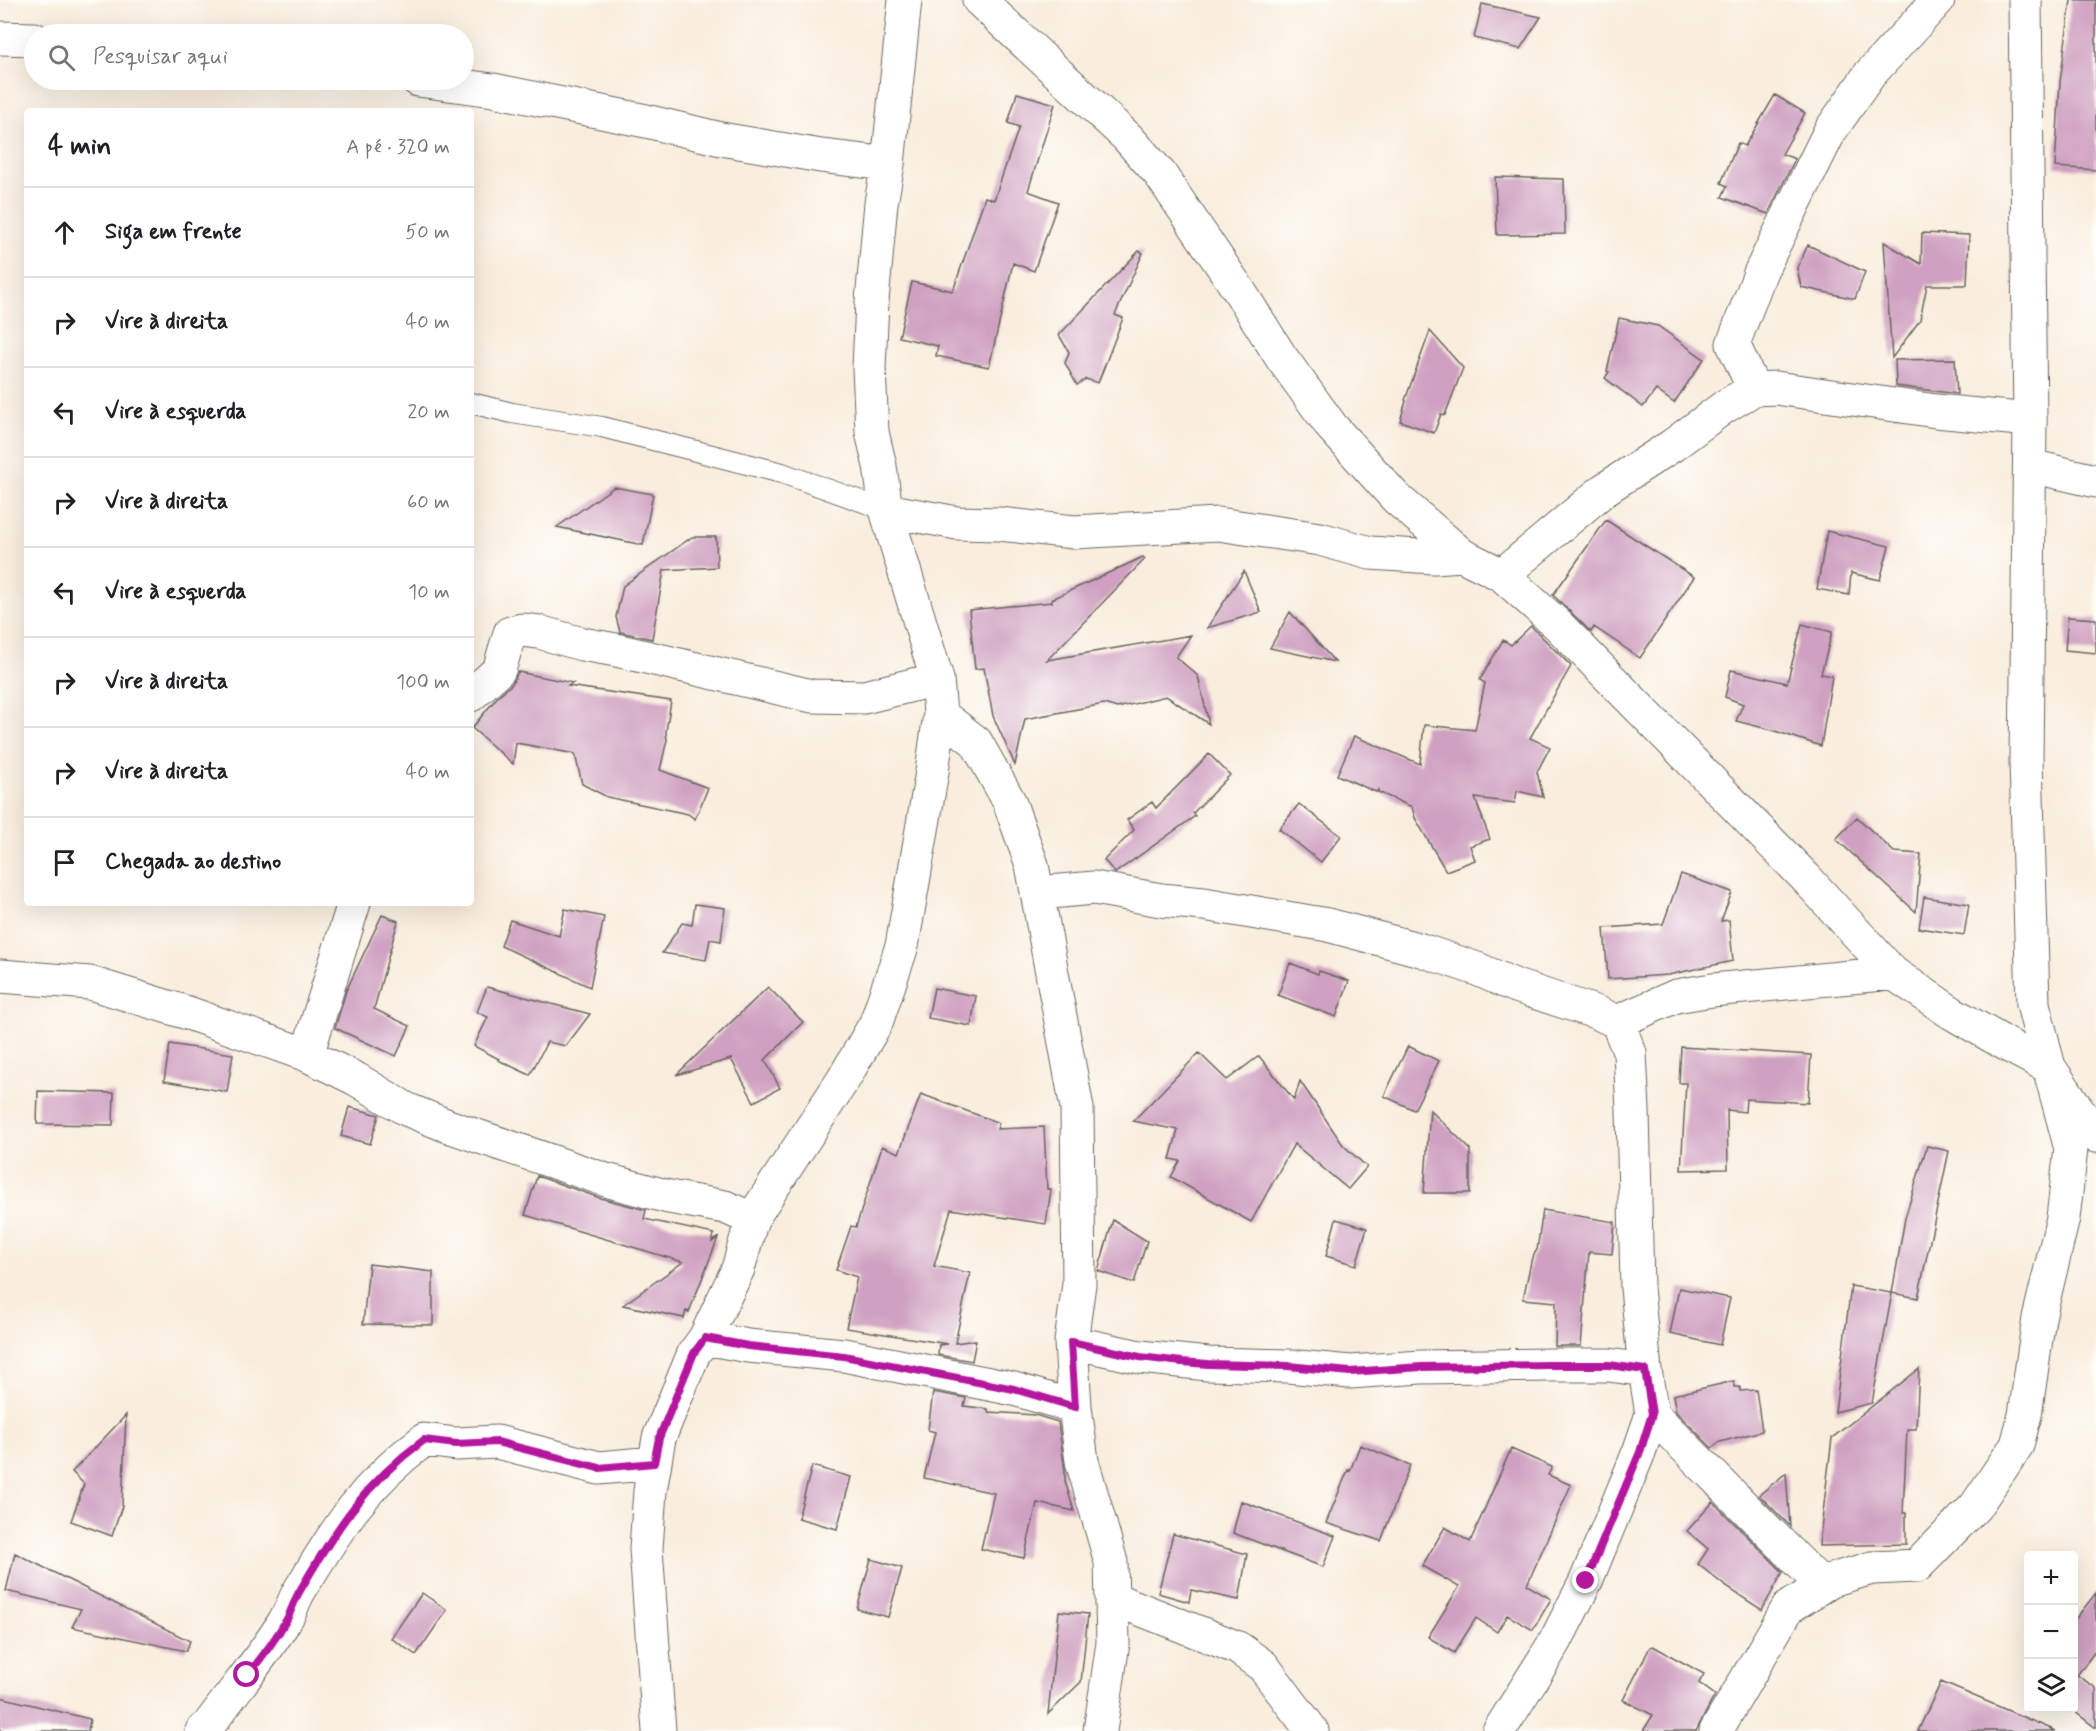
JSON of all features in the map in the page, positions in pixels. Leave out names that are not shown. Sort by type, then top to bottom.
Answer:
[{"type":"street","points":[[659,1731],[646,1549],[650,1491],[659,1438],[694,1353],[705,1338],[738,1269],[752,1219],[843,1080],[876,1023],[902,946],[932,772],[940,714],[937,679],[886,510],[880,466],[872,432],[869,368],[872,301],[881,203],[888,164],[905,0]]},
{"type":"street","points":[[979,0],[1127,137],[1160,174],[1234,282],[1281,357],[1332,426],[1395,498],[1461,555],[1502,575],[1558,625],[1806,878],[1893,973],[1952,1013],[2049,1067],[2096,1136]]},
{"type":"street","points":[[1754,389],[1733,344],[1761,271],[1830,131],[1870,74],[1938,0]]},
{"type":"street","points":[[1716,1731],[1788,1608],[1831,1580],[1872,1568],[1917,1566],[1975,1507],[2017,1445],[2025,1415],[2039,1318],[2063,1218],[2071,1149],[2033,1004],[2028,855],[2026,761],[2030,420],[2025,0]]},
{"type":"street","points":[[0,38],[24,39]]},
{"type":"street","points":[[474,87],[646,121],[721,139],[821,156],[888,164]]},
{"type":"street","points":[[1502,575],[1605,489],[1754,389],[1776,388],[1936,411],[2030,420]]},
{"type":"street","points":[[2030,466],[2096,481]]},
{"type":"street","points":[[886,510],[957,523],[999,524],[1074,532],[1218,524],[1320,540],[1370,553],[1434,557],[1461,555]]},
{"type":"street","points":[[474,692],[499,670],[510,633],[522,630],[812,696],[864,697],[937,679]]},
{"type":"street","points":[[940,714],[976,742],[1009,801],[1032,865],[1077,1108],[1079,1284],[1071,1342],[1075,1407],[1082,1461],[1111,1562],[1113,1643],[1100,1731]]},
{"type":"street","points":[[1039,893],[1094,888],[1328,925],[1421,950],[1477,969],[1516,986],[1598,1013],[1617,1022],[1630,1053],[1637,1288],[1652,1414],[1640,1452],[1586,1581],[1555,1642],[1499,1731]]},
{"type":"street","points":[[307,1055],[353,906]]},
{"type":"street","points":[[1617,1022],[1685,994],[1893,973]]},
{"type":"street","points":[[0,976],[90,983],[191,1014],[307,1055],[356,1078],[406,1109],[448,1126],[606,1180],[669,1197],[725,1208],[752,1219]]},
{"type":"street","points":[[705,1338],[748,1346],[844,1356],[1014,1389],[1075,1407]]},
{"type":"street","points":[[1071,1342],[1140,1357],[1182,1362],[1288,1366],[1350,1372],[1421,1367],[1525,1365],[1609,1365],[1645,1370]]},
{"type":"street","points":[[1652,1414],[1822,1585]]},
{"type":"street","points":[[202,1731],[268,1647],[287,1618],[296,1597],[324,1550],[363,1495],[404,1455],[424,1440],[456,1444],[497,1442],[599,1468],[654,1463]]},
{"type":"street","points":[[1112,1598],[1238,1648],[1263,1666],[1312,1731]]},
{"type":"lane","points":[[474,404],[512,413],[602,427],[782,473],[886,510]]},
{"type":"building","points":[[2071,0],[2096,0],[2096,170],[2055,167],[2060,82]]},
{"type":"building","points":[[1482,4],[1541,17],[1520,49],[1474,38]]},
{"type":"building","points":[[1017,93],[1055,104],[1028,191],[1058,202],[1034,271],[1013,263],[989,367],[936,356],[938,346],[899,337],[912,282],[953,291],[985,197],[994,200],[1019,127],[1008,123]]},
{"type":"building","points":[[1775,95],[1805,113],[1782,154],[1795,159],[1768,214],[1722,197],[1727,186],[1721,183],[1738,143],[1745,146]]},
{"type":"building","points":[[1495,177],[1564,179],[1565,234],[1497,235]]},
{"type":"building","points":[[1922,233],[1969,235],[1967,285],[1927,285],[1920,320],[1892,358],[1884,242],[1921,264]]},
{"type":"building","points":[[1808,245],[1865,272],[1855,299],[1801,287],[1797,268]]},
{"type":"building","points":[[1139,251],[1143,253],[1115,315],[1123,318],[1098,383],[1086,379],[1077,385],[1065,363],[1069,352],[1059,335]]},
{"type":"building","points":[[1619,318],[1658,326],[1704,359],[1674,403],[1656,390],[1643,407],[1605,378],[1609,372],[1607,371]]},
{"type":"building","points":[[1430,331],[1463,368],[1445,415],[1441,414],[1434,433],[1400,421],[1405,400]]},
{"type":"building","points":[[1955,359],[1957,394],[1896,386],[1895,360]]},
{"type":"building","points":[[614,487],[653,494],[643,545],[557,527]]},
{"type":"building","points":[[1606,520],[1694,577],[1640,658],[1594,627],[1591,632],[1553,595]]},
{"type":"building","points":[[1827,531],[1889,546],[1880,580],[1851,573],[1849,595],[1817,589]]},
{"type":"building","points":[[692,537],[716,537],[717,567],[664,570],[652,639],[620,632],[616,617],[623,586]]},
{"type":"building","points":[[1143,557],[1145,559],[1047,660],[1191,635],[1176,657],[1198,676],[1209,724],[1166,696],[1117,708],[1104,704],[1025,719],[1015,765],[993,716],[984,668],[975,669],[969,610],[1052,602],[1052,599]]},
{"type":"building","points":[[1244,571],[1261,612],[1207,628]]},
{"type":"building","points":[[1290,612],[1335,662],[1270,648]]},
{"type":"building","points":[[2068,617],[2096,619],[2096,653],[2065,650]]},
{"type":"building","points":[[1802,624],[1832,632],[1821,674],[1832,676],[1821,746],[1736,721],[1743,704],[1725,697],[1731,670],[1787,683]]},
{"type":"building","points":[[1531,626],[1571,666],[1530,738],[1550,747],[1537,772],[1543,797],[1517,791],[1515,803],[1475,798],[1490,839],[1470,846],[1475,860],[1446,871],[1415,818],[1412,807],[1378,790],[1376,792],[1337,775],[1354,736],[1420,764],[1424,725],[1475,730],[1485,683],[1480,680],[1503,640],[1511,645]]},
{"type":"building","points":[[518,672],[573,683],[568,686],[671,701],[666,732],[667,740],[660,770],[708,788],[695,819],[688,814],[607,797],[582,784],[575,754],[516,743],[513,764],[474,730],[474,726],[499,695],[512,684]]},
{"type":"building","points":[[1209,754],[1230,775],[1193,813],[1195,816],[1115,873],[1104,860],[1134,830],[1127,820],[1152,802],[1156,808]]},
{"type":"building","points":[[1299,804],[1341,836],[1321,862],[1279,829]]},
{"type":"building","points":[[1857,817],[1894,852],[1921,854],[1916,912],[1836,839]]},
{"type":"building","points":[[1681,874],[1732,892],[1721,921],[1729,920],[1733,961],[1668,975],[1608,979],[1604,928],[1663,924]]},
{"type":"building","points":[[1924,897],[1969,904],[1964,935],[1919,928]]},
{"type":"building","points":[[695,904],[725,908],[721,941],[710,939],[706,960],[662,953],[682,923],[692,925]]},
{"type":"building","points":[[565,909],[604,917],[590,987],[501,946],[510,920],[559,936]]},
{"type":"building","points":[[382,915],[398,921],[374,1009],[410,1026],[396,1056],[335,1028],[346,991]]},
{"type":"building","points":[[1290,963],[1318,974],[1319,971],[1349,981],[1336,1017],[1278,995]]},
{"type":"building","points":[[487,987],[590,1014],[566,1046],[547,1042],[530,1075],[474,1046],[488,1017],[477,1012]]},
{"type":"building","points":[[768,987],[803,1022],[765,1060],[780,1088],[754,1102],[731,1059],[676,1075]]},
{"type":"building","points":[[934,988],[976,996],[971,1026],[928,1018]]},
{"type":"building","points":[[170,1044],[233,1054],[227,1092],[164,1081]]},
{"type":"building","points":[[1408,1046],[1439,1061],[1414,1110],[1384,1096]]},
{"type":"building","points":[[1681,1047],[1811,1055],[1808,1103],[1746,1099],[1745,1112],[1727,1110],[1728,1169],[1681,1170],[1686,1083],[1679,1083]]},
{"type":"building","points":[[1199,1053],[1227,1080],[1259,1056],[1294,1100],[1300,1081],[1343,1145],[1367,1167],[1348,1189],[1294,1144],[1251,1222],[1171,1177],[1180,1161],[1170,1159],[1178,1130],[1133,1121]]},
{"type":"building","points":[[38,1091],[114,1093],[113,1125],[37,1124]]},
{"type":"building","points":[[921,1094],[999,1123],[997,1129],[1044,1127],[1047,1189],[1051,1189],[1046,1224],[951,1209],[934,1266],[970,1273],[955,1343],[976,1340],[972,1361],[938,1355],[939,1345],[948,1344],[846,1328],[857,1277],[836,1270],[851,1226],[856,1227],[882,1146],[899,1153]]},
{"type":"building","points":[[349,1107],[379,1115],[370,1144],[341,1136]]},
{"type":"building","points":[[1430,1110],[1470,1149],[1470,1193],[1424,1193]]},
{"type":"building","points":[[1927,1146],[1949,1151],[1918,1298],[1892,1293],[1905,1218]]},
{"type":"building","points":[[537,1176],[600,1198],[646,1210],[644,1219],[714,1234],[712,1242],[718,1238],[689,1312],[686,1311],[684,1318],[623,1305],[683,1262],[525,1215]]},
{"type":"building","points":[[1543,1210],[1615,1222],[1612,1254],[1589,1252],[1581,1346],[1555,1346],[1556,1302],[1523,1299],[1532,1257],[1537,1250]]},
{"type":"building","points":[[1336,1219],[1367,1228],[1356,1265],[1326,1256]]},
{"type":"building","points":[[1113,1220],[1147,1241],[1134,1283],[1098,1271]]},
{"type":"building","points":[[369,1264],[433,1272],[433,1325],[363,1324]]},
{"type":"building","points":[[1851,1286],[1892,1293],[1872,1403],[1835,1412]]},
{"type":"building","points":[[1679,1288],[1730,1298],[1720,1345],[1670,1334]]},
{"type":"building","points":[[1919,1369],[1916,1429],[1907,1429],[1903,1513],[1906,1513],[1906,1544],[1819,1546],[1832,1438]]},
{"type":"building","points":[[1734,1381],[1734,1387],[1740,1387],[1740,1391],[1756,1390],[1762,1431],[1720,1442],[1712,1448],[1676,1412],[1673,1395]]},
{"type":"building","points":[[933,1392],[966,1398],[964,1406],[988,1409],[988,1412],[1035,1415],[1058,1422],[1065,1481],[1074,1511],[1037,1503],[1024,1558],[981,1549],[994,1493],[924,1478],[935,1432],[928,1430]]},
{"type":"building","points":[[126,1415],[122,1506],[112,1536],[71,1521],[84,1484],[72,1472]]},
{"type":"building","points":[[1360,1445],[1410,1465],[1381,1541],[1326,1523]]},
{"type":"building","points":[[1511,1449],[1552,1467],[1548,1475],[1571,1485],[1527,1585],[1551,1599],[1533,1630],[1507,1615],[1497,1632],[1476,1618],[1454,1653],[1428,1637],[1459,1587],[1422,1566],[1445,1527],[1470,1542]]},
{"type":"building","points":[[812,1466],[851,1477],[837,1529],[798,1518]]},
{"type":"building","points":[[1786,1473],[1790,1526],[1759,1495]]},
{"type":"building","points":[[1241,1501],[1335,1536],[1323,1567],[1233,1533]]},
{"type":"building","points":[[1713,1502],[1783,1572],[1762,1610],[1725,1586],[1698,1564],[1708,1549],[1687,1531]]},
{"type":"building","points":[[1173,1534],[1247,1554],[1239,1600],[1191,1590],[1189,1602],[1158,1593]]},
{"type":"building","points":[[15,1553],[190,1641],[186,1651],[72,1627],[81,1609],[6,1591]]},
{"type":"building","points":[[871,1559],[902,1568],[888,1617],[857,1609]]},
{"type":"building","points":[[422,1593],[447,1610],[416,1655],[391,1638]]},
{"type":"building","points":[[2096,1593],[2096,1650],[2078,1674],[2078,1659],[2078,1616]]},
{"type":"building","points":[[1059,1611],[1088,1614],[1081,1682],[1048,1714]]},
{"type":"building","points":[[1653,1646],[1704,1674],[1699,1683],[1715,1695],[1696,1731],[1643,1731],[1653,1715],[1623,1700],[1650,1647]]},
{"type":"building","points":[[2078,1676],[2096,1688],[2096,1728],[2076,1713]]},
{"type":"building","points":[[1941,1682],[2056,1731],[1918,1731]]},
{"type":"building","points":[[0,1697],[90,1719],[88,1731],[0,1731]]},
{"type":"route","points":[[247,1675],[287,1618],[296,1597],[338,1528],[378,1478],[424,1440],[456,1444],[497,1442],[599,1468],[654,1463],[659,1438],[694,1353],[705,1338],[748,1346],[844,1356],[1014,1389],[1075,1407],[1071,1342],[1140,1357],[1182,1362],[1288,1366],[1350,1372],[1479,1365],[1609,1365],[1645,1370],[1652,1414],[1640,1452],[1586,1581]]}]
